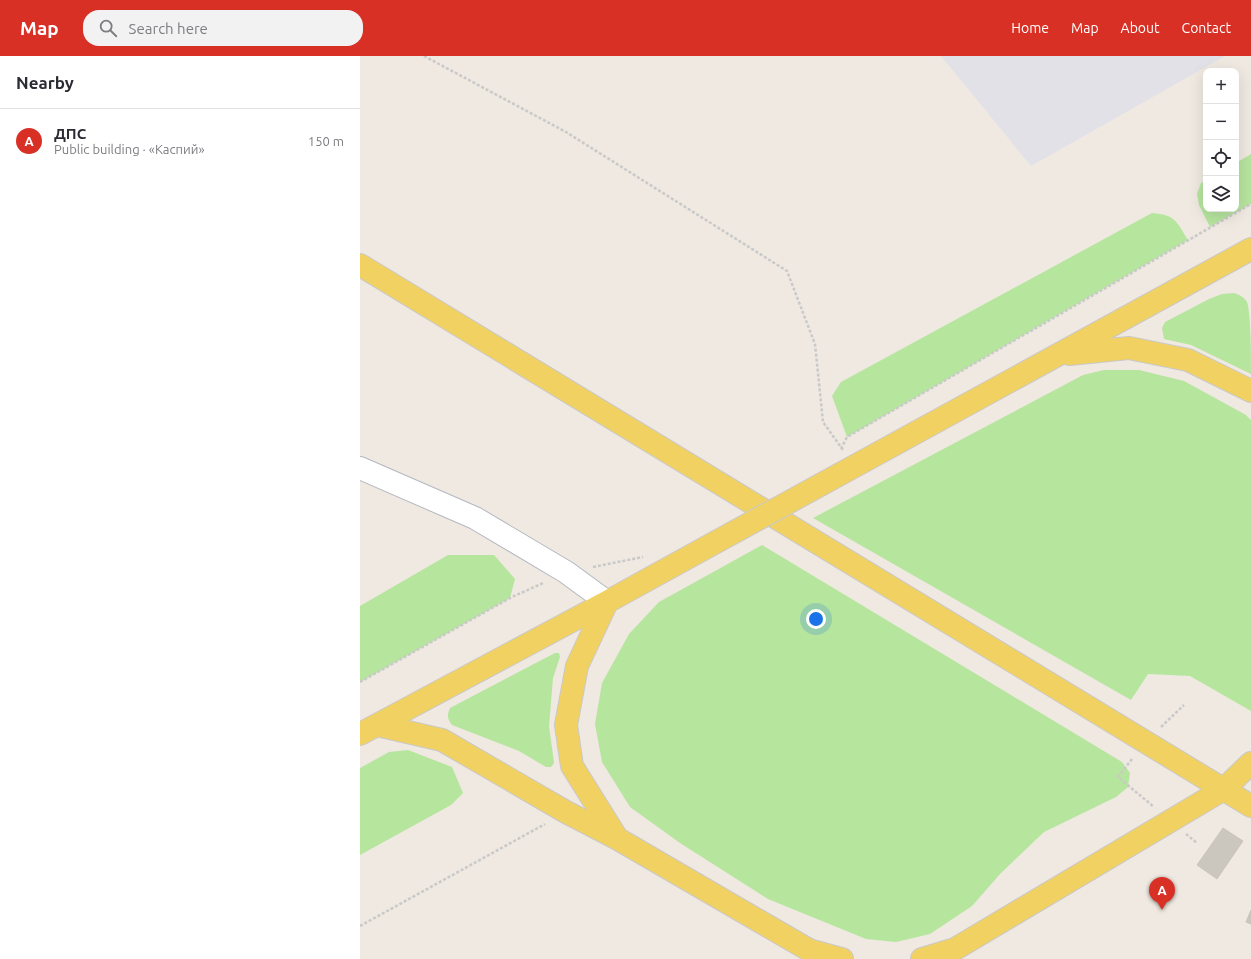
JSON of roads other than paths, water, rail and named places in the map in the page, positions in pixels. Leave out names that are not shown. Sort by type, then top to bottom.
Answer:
[{"type":"main road","points":[[368,730],[607,602],[822,484],[845,461],[1060,355],[1251,250]]},
{"type":"main road","points":[[360,265],[1251,806]]},
{"type":"main road","points":[[1060,355],[1129,348],[1188,360],[1251,391]]},
{"type":"main road","points":[[607,602],[577,666],[566,725],[572,766],[618,839]]},
{"type":"main road","points":[[368,730],[442,740],[566,812],[618,839],[809,950],[842,959]]},
{"type":"main road","points":[[922,959],[955,949],[1224,789],[1251,763]]},
{"type":"street","points":[[360,468],[476,518],[566,572],[607,602]]},
{"type":"place","name":"ДПС","points":[[1162,910]]}]
